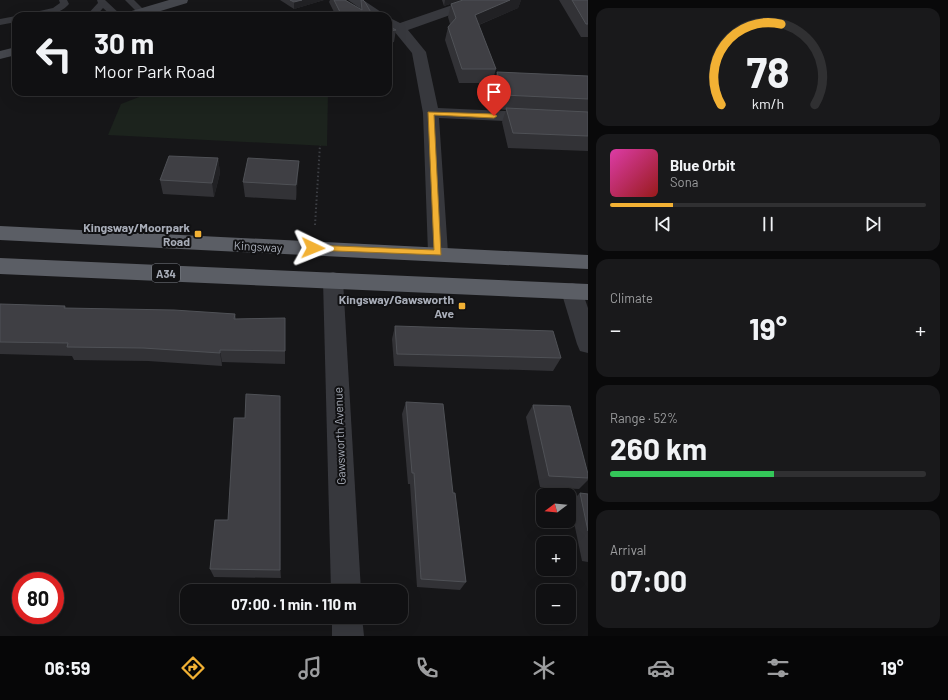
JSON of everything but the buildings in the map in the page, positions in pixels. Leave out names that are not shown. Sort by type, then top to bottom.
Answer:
[{"type":"highway","name":"Kingsway","points":[[0,233],[438,253],[588,262]]},
{"type":"highway","name":"A34","points":[[0,266],[580,292]]},
{"type":"main road","points":[[143,12],[182,0]]},
{"type":"main road","points":[[0,56],[12,52]]},
{"type":"street","points":[[354,0],[374,12]]},
{"type":"street","points":[[438,253],[431,113],[419,52],[394,24],[479,0]]},
{"type":"street","points":[[431,113],[588,120]]},
{"type":"street","name":"Gawsworth Avenue","points":[[333,280],[346,584]]},
{"type":"street","points":[[580,292],[588,344]]},
{"type":"street","points":[[347,624],[348,636]]},
{"type":"lane","points":[[47,12],[56,10],[65,4],[63,0]]},
{"type":"lane","points":[[129,0],[135,12]]},
{"type":"lane","points":[[94,12],[102,2],[113,12]]},
{"type":"lane","points":[[0,22],[12,20]]},
{"type":"path","points":[[313,248],[320,145]]},
{"type":"shaded area","points":[[142,96],[328,96],[327,146],[108,135],[121,104]]},
{"type":"place","name":"Kingsway/Moorpark Road","points":[[198,234]]},
{"type":"place","name":"Kingsway/Gawsworth Ave","points":[[462,306]]},
{"type":"route","points":[[313,248],[438,253],[431,113],[494,116]]}]
